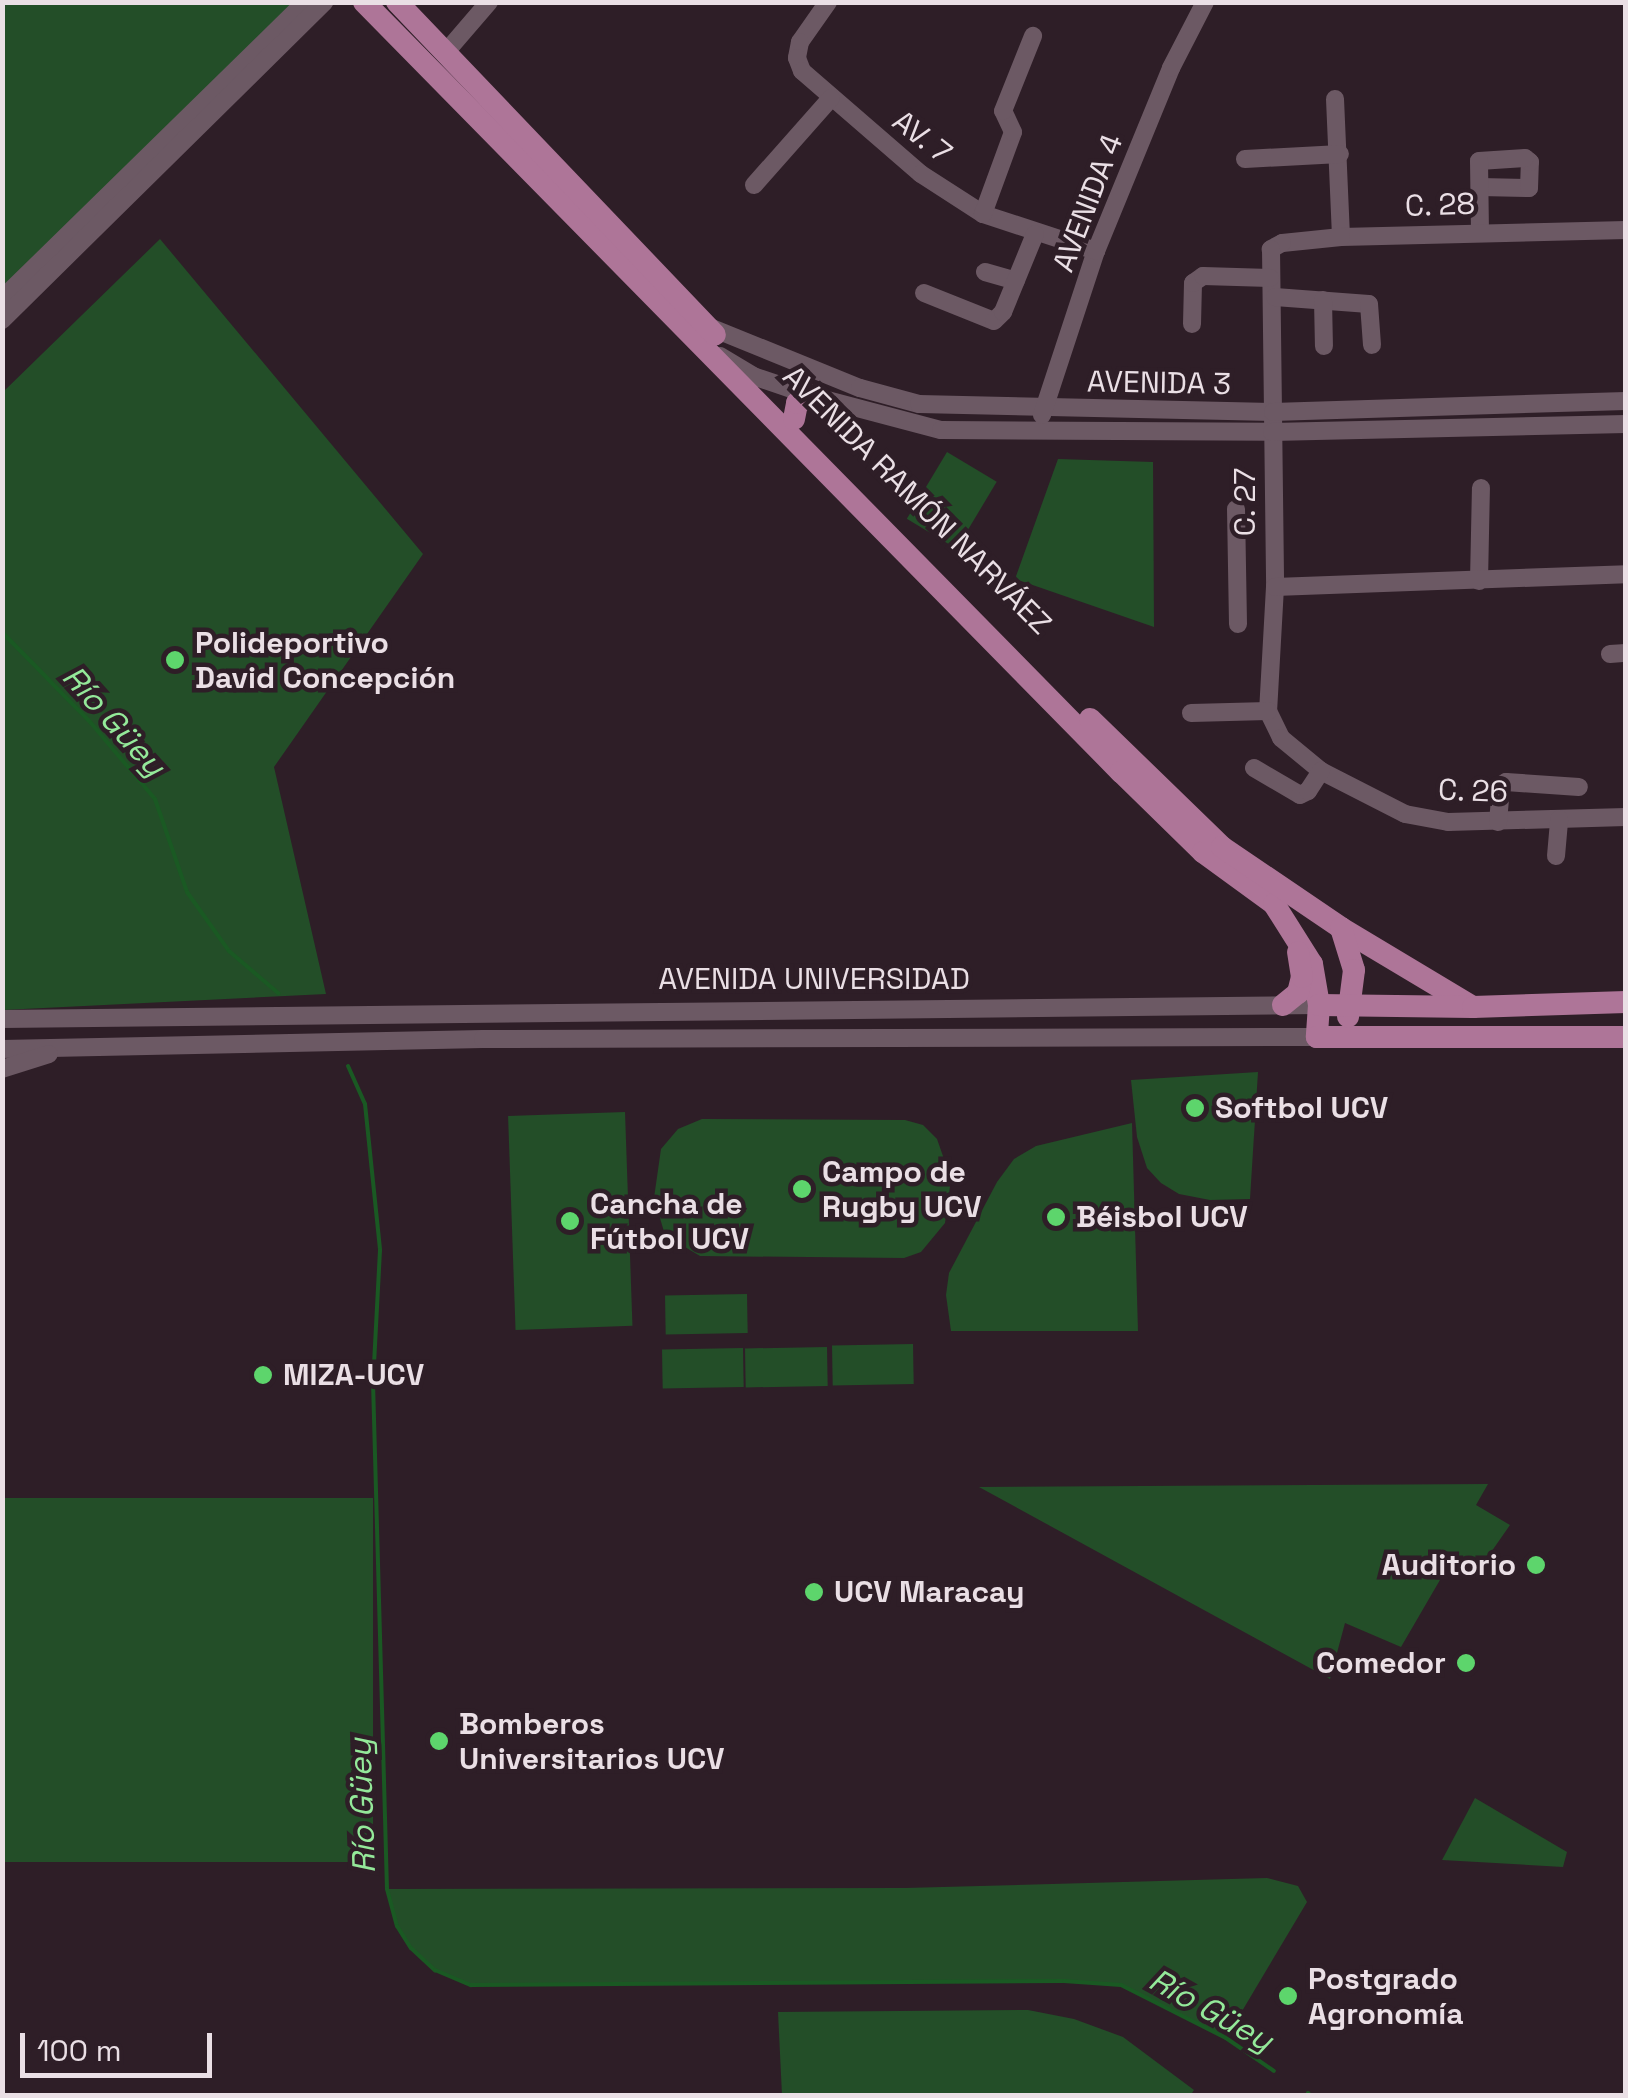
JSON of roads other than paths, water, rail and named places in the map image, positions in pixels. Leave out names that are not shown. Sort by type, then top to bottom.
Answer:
[{"type":"main road","name":"AVENIDA RAMÓN NARVÁEZ","points":[[364,2],[711,350],[1121,772],[1203,852],[1274,904],[1294,929],[1312,964],[1319,1004],[1317,1037]]},
{"type":"main road","name":"AVENIDA RAMÓN NARVÁEZ","points":[[397,2],[753,376],[1222,848],[1341,928],[1473,1007]]},
{"type":"main road","points":[[794,418],[797,403],[812,396]]},
{"type":"main road","points":[[1341,928],[1354,970],[1344,1039]]},
{"type":"main road","points":[[1282,1005],[1298,993],[1302,977],[1294,929]]},
{"type":"main road","name":"AVENIDA UNIVERSIDAD","points":[[1319,1004],[1473,1007],[1626,1002]]},
{"type":"main road","name":"AVENIDA UNIVERSIDAD","points":[[1317,1037],[1626,1038]]},
{"type":"street","points":[[247,70],[305,2]]},
{"type":"street","points":[[2,320],[109,206],[247,70],[325,2]]},
{"type":"street","points":[[446,52],[489,2]]},
{"type":"street","name":"AVENIDA 4","points":[[1040,430],[1096,251],[1199,4]]},
{"type":"street","name":"AV. 7","points":[[818,6],[800,42],[797,58],[802,71],[830,98],[921,174],[983,214],[1096,251]]},
{"type":"street","points":[[983,214],[1013,132],[1002,111],[1033,36]]},
{"type":"street","points":[[754,185],[830,98]]},
{"type":"street","points":[[1335,98],[1341,237]]},
{"type":"street","points":[[1245,159],[1340,154]]},
{"type":"street","points":[[1480,187],[1480,231]]},
{"type":"street","points":[[2,299],[109,206]]},
{"type":"street","name":"C. 28","points":[[1272,279],[1271,248],[1282,242],[1480,231],[1626,230]]},
{"type":"street","points":[[924,293],[994,321],[1000,318],[1035,234]]},
{"type":"street","points":[[985,272],[1016,281]]},
{"type":"street","points":[[1192,324],[1193,283],[1203,276],[1272,279],[1323,300],[1370,304],[1372,345]]},
{"type":"street","name":"C. 27","points":[[1272,279],[1275,587],[1268,711],[1281,738]]},
{"type":"street","points":[[1323,300],[1324,346]]},
{"type":"street","name":"AVENIDA 3","points":[[707,326],[860,388],[919,404],[1273,412],[1626,401]]},
{"type":"street","name":"AVENIDA 3","points":[[711,350],[753,376],[941,430],[1272,432],[1626,424]]},
{"type":"street","points":[[1479,581],[1480,488]]},
{"type":"street","points":[[1236,509],[1238,624]]},
{"type":"street","points":[[1238,568],[1273,568]]},
{"type":"street","points":[[1275,587],[1626,574]]},
{"type":"street","points":[[1191,713],[1268,711]]},
{"type":"street","name":"C. 26","points":[[1281,738],[1321,771],[1405,814],[1448,822],[1626,817]]},
{"type":"street","points":[[1254,768],[1300,795],[1308,791],[1321,771]]},
{"type":"street","points":[[1498,822],[1501,785],[1506,782],[1579,787]]},
{"type":"street","points":[[1556,856],[1559,819]]},
{"type":"street","name":"AVENIDA UNIVERSIDAD","points":[[2,1019],[1319,1004]]},
{"type":"street","points":[[482,1039],[484,1011]]},
{"type":"street","name":"AVENIDA UNIVERSIDAD","points":[[2,1049],[482,1039],[1317,1037]]},
{"type":"street","points":[[2,1069],[64,1048]]},
{"type":"waterway","name":"Río Güey","points":[[2,632],[91,723],[155,799],[187,892],[229,951],[278,993]]},
{"type":"waterway","name":"Río Güey","points":[[348,1066],[365,1104],[380,1250],[373,1382],[387,1889],[397,1926],[411,1948],[435,1970],[471,1985],[1064,1981],[1121,1985],[1226,2038],[1274,2071]]},
{"type":"waterway","name":"Río Güey","points":[[1308,2093],[1311,2096]]},
{"type":"place","name":"Polideportivo David Concepción","points":[[175,660]]},
{"type":"place","name":"Softbol UCV","points":[[1195,1108]]},
{"type":"place","name":"Campo de Rugby UCV","points":[[802,1189]]},
{"type":"place","name":"Béisbol UCV","points":[[1056,1217]]},
{"type":"place","name":"Cancha de Fútbol UCV","points":[[570,1221]]},
{"type":"place","name":"MIZA-UCV","points":[[263,1375]]},
{"type":"place","name":"Auditorio","points":[[1536,1565]]},
{"type":"place","name":"UCV Maracay","points":[[814,1592]]},
{"type":"place","name":"Comedor","points":[[1466,1663]]},
{"type":"place","name":"Bomberos Universitarios UCV","points":[[439,1741]]},
{"type":"place","name":"Postgrado Agronomía","points":[[1288,1996]]}]
